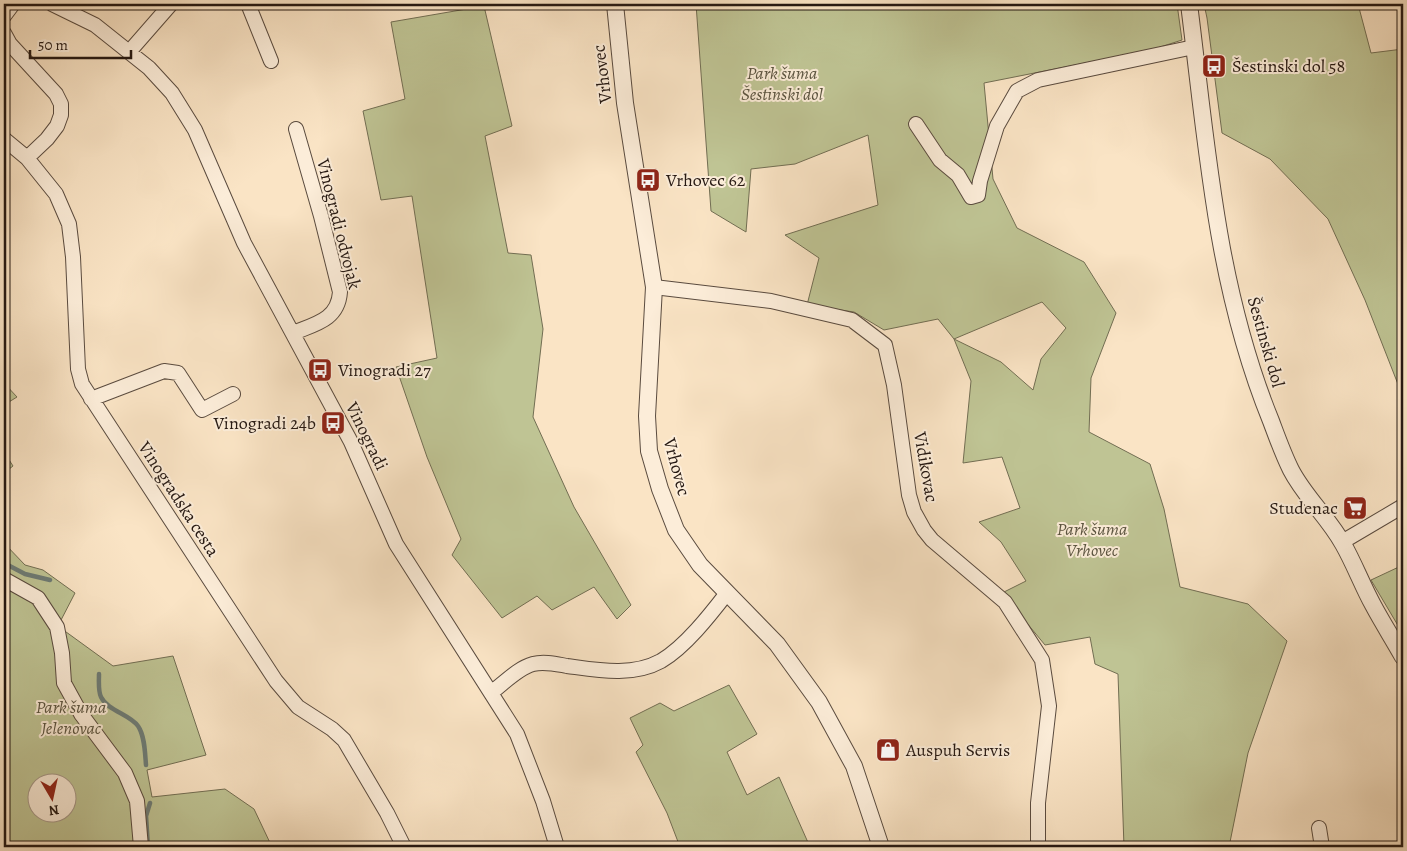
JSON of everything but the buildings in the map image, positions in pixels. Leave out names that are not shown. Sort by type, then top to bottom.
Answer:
[{"type":"street","points":[[4,16],[13,4]]},
{"type":"street","name":"Vinogradi","points":[[52,4],[95,25],[150,68],[172,93],[195,130],[244,243],[350,442],[396,544],[517,734],[543,801],[558,847]]},
{"type":"street","points":[[129,52],[171,4]]},
{"type":"street","points":[[248,4],[271,60]]},
{"type":"street","name":"Vrhovec","points":[[615,4],[625,103],[654,287],[647,416],[649,451],[660,489],[676,530],[700,565],[777,644],[819,702],[854,766],[881,847]]},
{"type":"street","name":"Šestinski dol","points":[[1189,4],[1209,174],[1219,236],[1239,326],[1261,398],[1291,470],[1316,508],[1342,542],[1373,605],[1403,657]]},
{"type":"street","points":[[4,33],[10,44],[56,94],[61,104],[62,115],[57,126],[47,139],[27,158]]},
{"type":"street","points":[[916,124],[940,160],[958,175],[972,198],[978,195],[980,181],[997,126],[1017,91],[1038,80],[1194,47]]},
{"type":"street","name":"Vinogradi odvojak","points":[[293,333],[327,318],[335,310],[339,302],[340,292],[296,129]]},
{"type":"street","name":"Vinogradska cesta","points":[[4,139],[27,158],[56,194],[69,224],[73,257],[78,368],[82,384],[276,681],[298,707],[332,729],[344,740],[387,812],[404,847]]},
{"type":"street","name":"Vidikovac","points":[[654,287],[771,301],[852,320],[885,345],[894,385],[909,494],[914,512],[932,540],[1005,602],[1042,660],[1049,706],[1038,803],[1038,847]]},
{"type":"street","points":[[91,398],[164,371],[178,373],[202,410],[233,394]]},
{"type":"street","points":[[1342,542],[1403,506]]},
{"type":"street","points":[[4,579],[38,598],[57,627],[62,653],[64,682],[81,714],[125,773],[137,801],[141,847]]},
{"type":"street","points":[[492,692],[524,668],[534,664],[546,663],[609,671],[642,668],[660,661],[702,624],[727,593]]},
{"type":"street","points":[[1319,828],[1322,847]]},
{"type":"green space","points":[[696,4],[1177,4],[1182,40],[1151,50],[984,83],[993,179],[1017,228],[1084,262],[1116,313],[1091,378],[1089,432],[1150,464],[1164,509],[1180,587],[1248,604],[1287,641],[1248,753],[1229,847],[1124,847],[1118,674],[1095,664],[1090,637],[1045,645],[1002,593],[1026,581],[1001,542],[979,522],[1020,508],[1002,457],[963,463],[971,381],[954,339],[938,319],[884,330],[854,312],[807,305],[819,258],[785,235],[878,205],[868,135],[795,164],[751,169],[746,232],[711,211]],"holes":[[[1042,302],[1066,328],[1041,359],[1033,390],[1001,362],[954,339]]]},
{"type":"green space","points":[[1204,4],[1358,4],[1371,53],[1403,49],[1403,397],[1365,300],[1328,219],[1270,159],[1222,133]]},
{"type":"green space","points":[[484,6],[512,126],[485,136],[508,253],[531,255],[543,329],[533,417],[574,507],[631,605],[617,619],[594,587],[552,610],[537,596],[502,618],[452,555],[461,539],[427,457],[396,367],[437,358],[412,196],[381,200],[363,111],[405,99],[391,22]]},
{"type":"green space","points":[[4,383],[17,397],[4,405]]},
{"type":"green space","points":[[4,452],[13,466],[4,473]]},
{"type":"green space","name":"Park šuma Jelenovac","points":[[4,543],[25,565],[43,570],[75,593],[60,622],[62,629],[113,666],[173,656],[206,755],[147,770],[152,797],[225,789],[254,809],[272,847],[4,847]]},
{"type":"green space","points":[[1403,565],[1403,634],[1371,580]]},
{"type":"green space","points":[[729,685],[757,734],[727,752],[747,795],[779,777],[810,847],[680,847],[667,813],[636,752],[643,745],[630,718],[660,703],[674,711]]},
{"type":"waterway","points":[[4,563],[25,574],[50,580]]},
{"type":"waterway","points":[[99,674],[99,692],[104,702],[138,726],[142,735],[146,765]]},
{"type":"waterway","points":[[148,847],[146,816],[150,803]]},
{"type":"place","name":"Šestinski dol 58","points":[[1214,66]]},
{"type":"place","name":"Vrhovec 62","points":[[648,180]]},
{"type":"place","name":"Vinogradi 27","points":[[320,370]]},
{"type":"place","name":"Vinogradi 24b","points":[[333,423]]},
{"type":"place","name":"Studenac","points":[[1355,508]]},
{"type":"place","name":"Auspuh Servis","points":[[888,750]]},
{"type":"park label","name":"Park šuma Šestinski dol","points":[[782,83]]},
{"type":"park label","name":"Park šuma Vrhovec","points":[[1092,539]]}]
